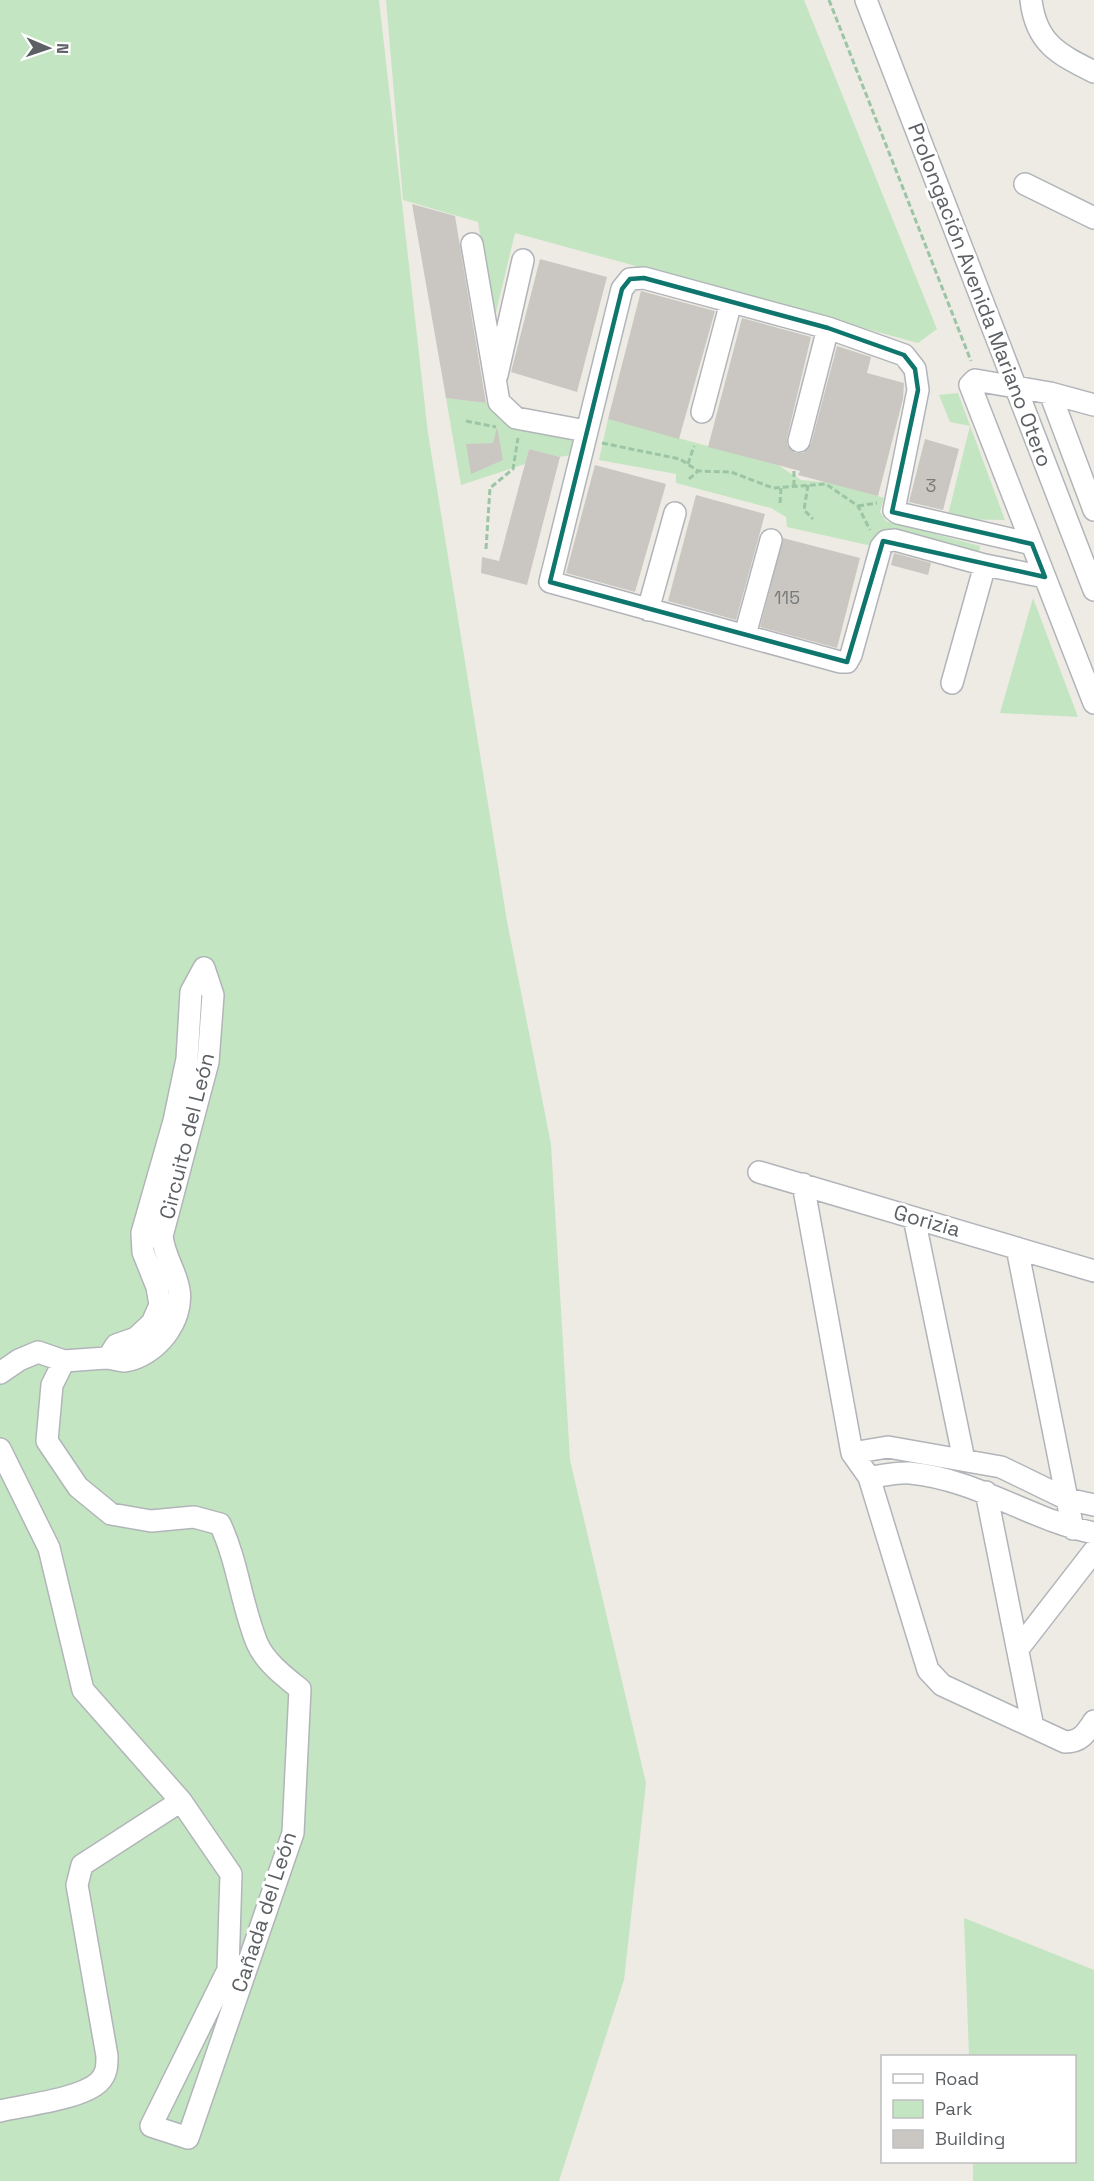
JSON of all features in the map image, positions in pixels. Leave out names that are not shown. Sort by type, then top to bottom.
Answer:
[{"type":"street","name":"Prolongación Avenida Mariano Otero","points":[[866,0],[1094,590]]},
{"type":"street","points":[[1030,0],[1032,14],[1041,35],[1057,54],[1094,72]]},
{"type":"street","points":[[1025,184],[1094,218]]},
{"type":"street","points":[[472,244],[500,402],[516,418],[585,435]]},
{"type":"street","points":[[495,384],[524,260]]},
{"type":"street","points":[[1032,544],[897,513],[894,510],[918,390],[915,369],[904,354],[828,328],[644,278],[630,279],[622,289],[550,582],[840,662],[847,662],[881,547],[886,541],[894,540],[985,565],[1045,577]]},
{"type":"street","points":[[702,412],[731,302]]},
{"type":"street","points":[[799,441],[828,328]]},
{"type":"street","points":[[1094,405],[1013,385],[975,380],[970,385],[1094,703]]},
{"type":"street","points":[[1050,393],[1094,510]]},
{"type":"street","points":[[648,610],[675,513]]},
{"type":"street","points":[[745,635],[771,540]]},
{"type":"street","points":[[952,683],[985,565]]},
{"type":"street","name":"Circuito del León","points":[[64,1361],[108,1358],[125,1361],[154,1348],[169,1333],[179,1306],[179,1288],[164,1253],[162,1236],[208,1062],[213,995],[204,968],[191,992],[184,1069],[174,1121],[142,1233],[143,1252],[157,1287],[160,1305],[152,1323],[136,1338],[116,1346],[108,1358]]},
{"type":"street","name":"Gorizia","points":[[759,1172],[1094,1271]]},
{"type":"street","points":[[803,1185],[852,1453],[869,1477],[928,1670],[942,1685],[1065,1742],[1076,1742],[1094,1721]]},
{"type":"street","points":[[914,1218],[964,1460]]},
{"type":"street","points":[[1017,1248],[1067,1499],[1084,1531]]},
{"type":"street","points":[[0,1373],[19,1360],[38,1352],[64,1361]]},
{"type":"street","name":"Cañada del León","points":[[0,1449],[48,1548],[83,1690],[182,1801],[231,1874],[228,1970],[151,2126],[188,2138],[293,1833],[300,1689],[276,1669],[257,1644],[230,1545],[220,1524],[194,1516],[151,1521],[111,1514],[78,1487],[47,1441],[52,1385],[64,1361]]},
{"type":"street","points":[[852,1453],[888,1447],[1001,1467],[1067,1499],[1094,1505]]},
{"type":"street","points":[[869,1477],[909,1473],[986,1492],[1084,1531]]},
{"type":"street","points":[[986,1492],[1033,1727]]},
{"type":"street","points":[[1018,1649],[1094,1551]]},
{"type":"street","points":[[0,2111],[78,2093],[99,2083],[107,2070],[107,2056],[76,1885],[82,1865],[182,1801]]},
{"type":"path","points":[[829,0],[973,367]]},
{"type":"path","points":[[466,421],[498,427]]},
{"type":"path","points":[[486,549],[490,488],[513,469],[519,431]]},
{"type":"path","points":[[585,435],[681,459],[698,471],[731,472],[773,488],[826,484],[858,506],[870,530]]},
{"type":"path","points":[[688,464],[694,446]]},
{"type":"path","points":[[794,470],[794,486]]},
{"type":"path","points":[[689,479],[698,471]]},
{"type":"path","points":[[808,485],[804,510],[813,519]]},
{"type":"path","points":[[780,503],[781,488]]},
{"type":"path","points":[[858,506],[883,502]]},
{"type":"highlighted area","points":[[644,278],[828,328],[904,355],[915,369],[918,390],[892,512],[1032,544],[1045,577],[883,541],[847,662],[550,582],[622,289],[630,279]]},
{"type":"green space","points":[[0,0],[379,0],[428,433],[507,921],[551,1144],[570,1460],[646,1783],[624,1980],[559,2181],[0,2181]]},
{"type":"green space","points":[[386,0],[804,0],[937,329],[918,343],[515,233],[494,321],[478,222],[403,200]]},
{"type":"green space","points":[[958,393],[1005,520],[947,519],[970,426],[950,422],[939,395]]},
{"type":"green space","points":[[446,398],[487,403],[584,440],[581,453],[560,457],[529,449],[525,464],[461,485]]},
{"type":"green space","points":[[608,419],[778,465],[801,480],[837,483],[884,498],[880,512],[886,521],[980,546],[979,553],[887,529],[879,530],[872,546],[787,527],[786,517],[771,508],[676,483],[676,474],[599,460]]},
{"type":"green space","points":[[1033,598],[1078,717],[1000,713]]},
{"type":"green space","points":[[964,1918],[1094,1970],[1094,2181],[973,2181],[973,2163],[1076,2163],[1076,2055],[969,2055]]},
{"type":"building","points":[[412,204],[455,216],[486,403],[446,398]]},
{"type":"building","points":[[540,259],[607,277],[577,392],[511,372]]},
{"type":"building","points":[[641,291],[715,311],[679,439],[608,419]]},
{"type":"building","points":[[742,318],[811,337],[787,438],[787,445],[795,453],[803,453],[811,444],[837,346],[871,357],[867,373],[904,383],[903,399],[878,496],[798,475],[800,471],[708,447]]},
{"type":"building","points":[[497,427],[503,460],[471,474],[466,444],[493,443]]},
{"type":"building","points":[[925,439],[959,449],[943,510],[909,502]]},
{"type":"building","points":[[529,449],[560,457],[527,585],[481,573],[482,557],[499,561]]},
{"type":"building","points":[[595,465],[666,484],[635,592],[566,573]]},
{"type":"building","points":[[696,495],[765,514],[736,620],[668,601]]},
{"type":"building","points":[[783,538],[860,558],[837,648],[760,627]]},
{"type":"building","points":[[894,553],[931,563],[928,575],[891,565]]}]
